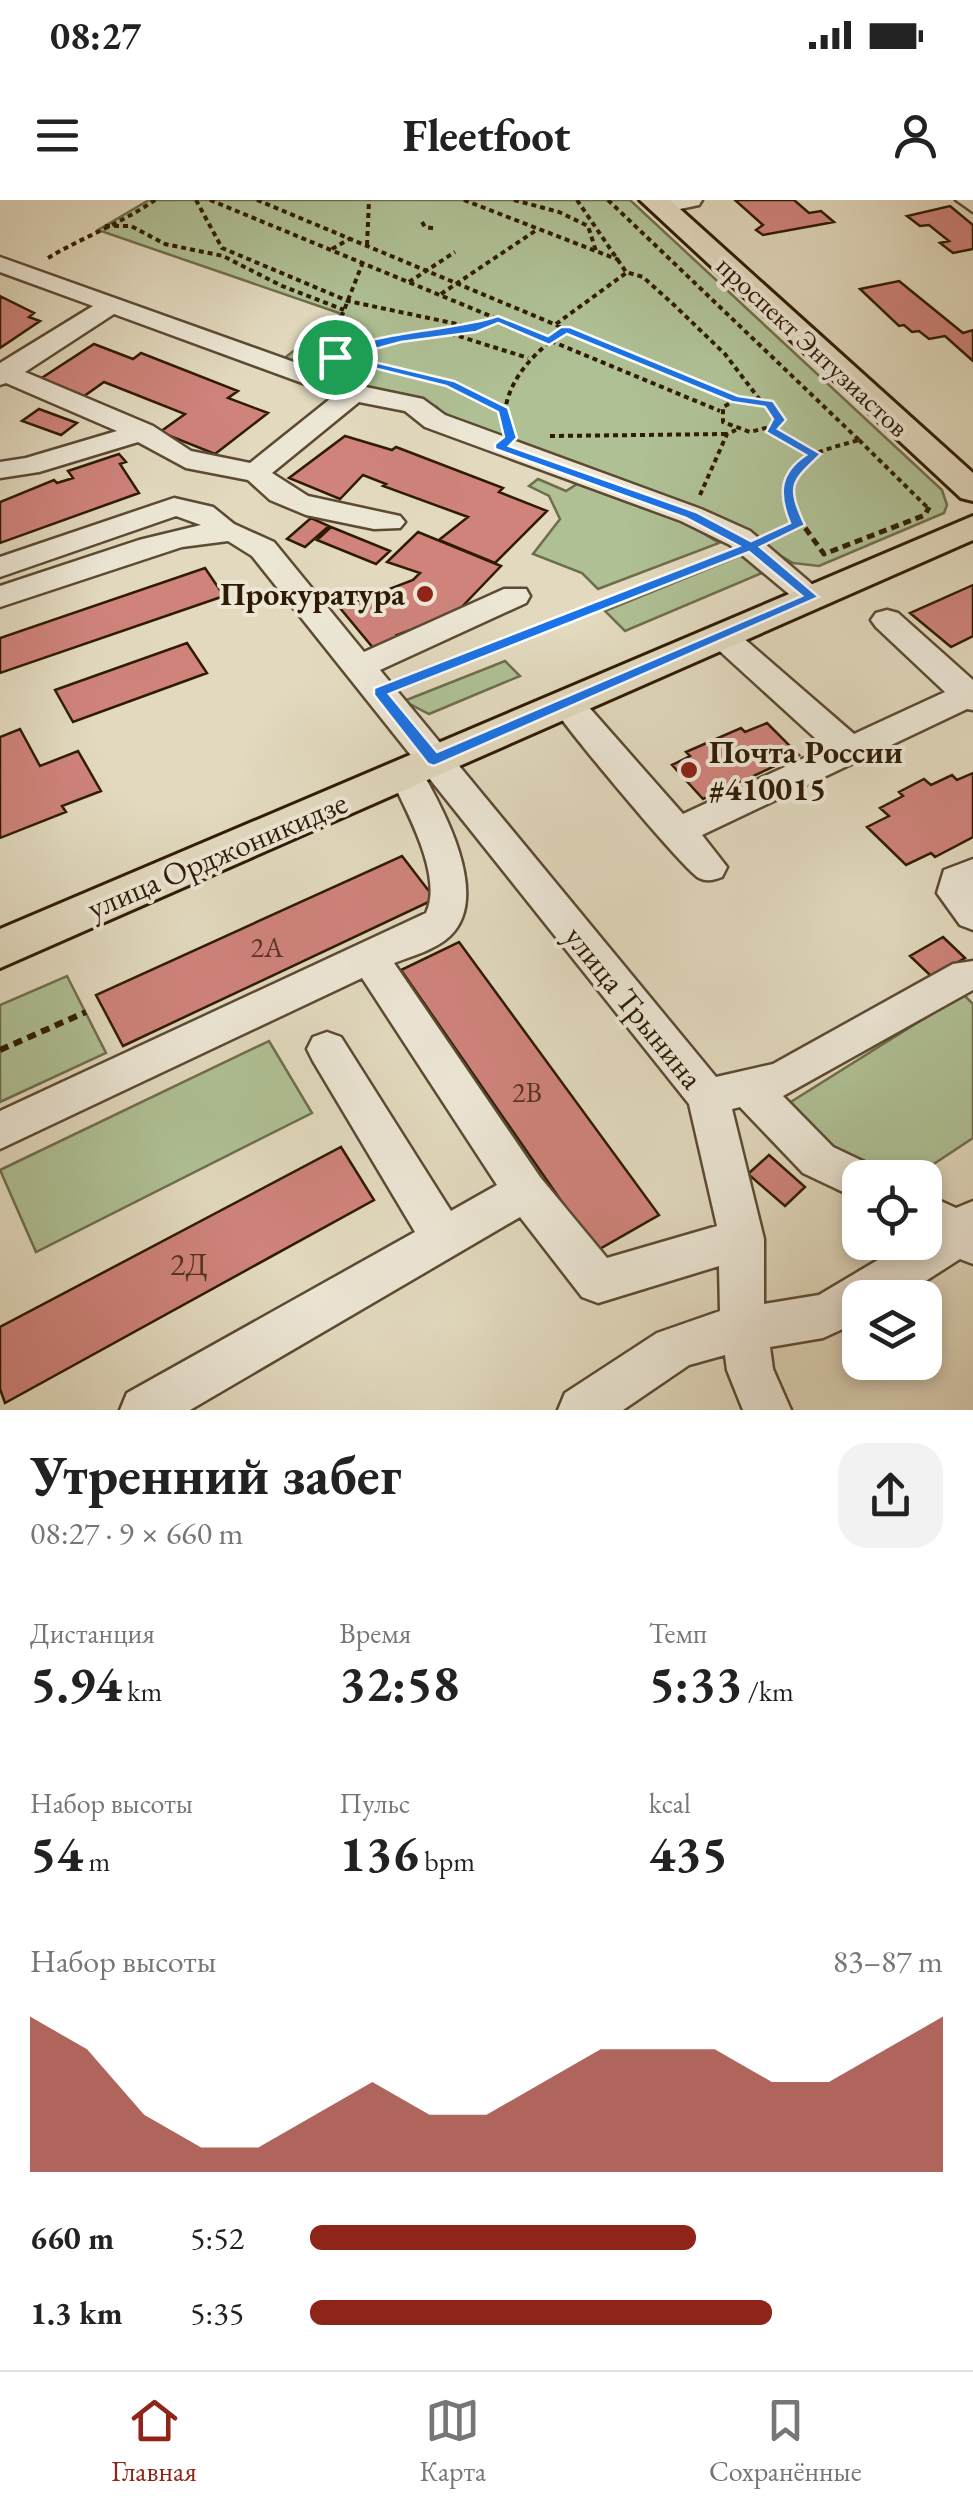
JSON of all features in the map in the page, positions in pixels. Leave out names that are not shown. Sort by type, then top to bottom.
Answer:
[{"type":"main road","name":"проспект Энтузиастов","points":[[657,203],[973,491]]},
{"type":"main road","name":"улица Орджоникидзе","points":[[0,949],[973,527]]},
{"type":"street","points":[[657,203],[691,200]]},
{"type":"street","points":[[966,200],[973,205]]},
{"type":"street","points":[[12,268],[354,393],[414,405],[435,421],[505,442],[691,515],[750,546],[812,597]]},
{"type":"street","points":[[2,374],[113,304]]},
{"type":"street","points":[[2,374],[143,432],[158,446],[218,470],[256,472],[354,393]]},
{"type":"street","points":[[0,470],[29,466],[143,432]]},
{"type":"street","points":[[256,472],[265,488],[336,515],[390,522]]},
{"type":"street","points":[[0,567],[174,507],[196,509],[212,517],[225,532]]},
{"type":"street","points":[[0,597],[189,536],[225,532],[246,537],[263,549],[380,692],[420,767],[452,906],[438,925],[0,1131]]},
{"type":"street","points":[[359,667],[515,596]]},
{"type":"street","points":[[677,832],[849,749],[965,683],[888,620]]},
{"type":"street","points":[[723,637],[849,749]]},
{"type":"street","points":[[567,704],[709,867]]},
{"type":"street","name":"улица Трынина","points":[[420,767],[728,1092],[742,1239],[744,1328],[750,1370],[766,1410]]},
{"type":"street","points":[[973,873],[957,880],[955,893],[973,914]]},
{"type":"street","points":[[369,957],[525,1192],[598,1282],[742,1239]]},
{"type":"street","points":[[728,1092],[782,1079],[971,976]]},
{"type":"street","points":[[327,1050],[444,1240]]},
{"type":"street","points":[[728,1092],[818,1160],[842,1172]]},
{"type":"street","points":[[144,1410],[525,1192]]},
{"type":"street","points":[[582,1410],[673,1349],[703,1336],[823,1316],[958,1228]]},
{"type":"path","points":[[12,268],[132,216],[155,200]]},
{"type":"path","points":[[196,200],[222,248],[348,302],[476,328]]},
{"type":"path","points":[[210,200],[720,411],[724,422],[736,430],[770,430],[780,420],[779,414],[760,400],[725,354],[643,277],[626,272]]},
{"type":"path","points":[[257,200],[736,400],[760,400]]},
{"type":"path","points":[[367,245],[369,200]]},
{"type":"path","points":[[464,200],[622,260]]},
{"type":"path","points":[[514,200],[558,212],[588,226],[596,251]]},
{"type":"path","points":[[578,200],[622,260],[626,272]]},
{"type":"path","points":[[608,200],[859,440],[931,509],[926,515],[824,554],[798,525],[789,505],[789,482],[794,469],[815,454],[859,440]]},
{"type":"path","points":[[422,222],[424,227],[437,230]]},
{"type":"path","points":[[104,226],[131,226],[165,244],[223,256],[282,286],[344,310]]},
{"type":"path","points":[[440,295],[538,228]]},
{"type":"path","points":[[332,249],[351,238]]},
{"type":"path","points":[[409,282],[455,252]]},
{"type":"path","points":[[335,357],[344,310],[363,262]]},
{"type":"path","points":[[556,324],[626,272]]},
{"type":"path","points":[[328,364],[335,357],[400,338],[476,328],[498,319]]},
{"type":"path","points":[[566,329],[528,358],[503,410],[505,442],[727,434],[736,430]]},
{"type":"path","points":[[449,333],[528,358]]},
{"type":"path","points":[[335,357],[450,384],[503,410]]},
{"type":"path","points":[[720,411],[736,400]]},
{"type":"path","points":[[770,430],[815,454]]},
{"type":"path","points":[[691,515],[727,434]]},
{"type":"path","points":[[380,692],[798,525]]},
{"type":"path","points":[[0,1050],[86,1012]]},
{"type":"green space","points":[[149,200],[630,200],[942,490],[947,505],[944,513],[819,566],[793,563],[747,536],[441,418],[437,407],[397,393],[380,393],[283,359],[342,314],[98,230]]},
{"type":"green space","points":[[538,479],[566,491],[577,484],[690,525],[719,543],[598,589],[582,573],[533,554],[560,519],[549,496],[529,486]]},
{"type":"green space","points":[[742,555],[762,573],[625,631],[605,611]]},
{"type":"green space","points":[[505,661],[520,676],[429,714],[404,701]]},
{"type":"green space","points":[[67,976],[106,1053],[0,1102],[0,1005]]},
{"type":"green space","points":[[963,994],[973,1004],[973,1138],[940,1160],[842,1160],[786,1105]]},
{"type":"green space","points":[[269,1041],[312,1113],[36,1252],[0,1170]]},
{"type":"building","points":[[735,200],[794,200],[809,213],[821,211],[834,222],[763,235],[756,230],[763,225]]},
{"type":"building","points":[[950,206],[973,225],[973,249],[953,253],[940,243],[949,241],[929,225],[920,226],[907,216]]},
{"type":"building","points":[[899,281],[963,333],[973,330],[973,361],[945,336],[929,339],[919,331],[899,326],[860,289]]},
{"type":"building","points":[[0,296],[34,313],[29,317],[40,321],[0,348]]},
{"type":"building","points":[[94,344],[133,359],[141,353],[238,391],[228,398],[268,413],[215,454],[160,432],[185,414],[104,382],[80,399],[37,381]]},
{"type":"building","points":[[39,409],[77,423],[61,435],[22,421]]},
{"type":"building","points":[[345,436],[392,450],[396,447],[503,488],[499,492],[547,511],[495,563],[439,540],[468,517],[363,475],[340,499],[289,478]]},
{"type":"building","points":[[119,454],[126,462],[120,464],[139,493],[0,543],[0,502],[54,480],[57,483],[73,478],[68,471]]},
{"type":"building","points":[[311,518],[329,526],[305,547],[287,539]]},
{"type":"building","points":[[331,527],[390,551],[376,564],[317,540]]},
{"type":"building","name":"Прокуратура","points":[[418,532],[501,566],[456,613],[397,635],[400,638],[374,649],[340,608],[413,580],[420,573],[387,562]]},
{"type":"building","points":[[205,568],[224,596],[0,673],[0,638]]},
{"type":"building","points":[[973,585],[973,636],[951,647],[910,613]]},
{"type":"building","points":[[187,643],[207,673],[73,722],[55,690]]},
{"type":"building","points":[[767,723],[799,755],[703,799],[672,765],[690,756],[686,752],[741,728],[745,732]]},
{"type":"building","points":[[20,729],[40,766],[78,751],[101,791],[62,806],[66,812],[0,838],[0,737]]},
{"type":"building","points":[[973,773],[973,837],[935,857],[931,853],[906,865],[867,827],[889,816],[880,808],[903,796],[899,792],[924,779],[931,785],[952,775],[957,780]]},
{"type":"building","points":[[402,856],[435,899],[123,1046],[96,995]]},
{"type":"building","points":[[943,937],[965,958],[932,977],[910,956]]},
{"type":"building","points":[[459,942],[659,1215],[596,1251],[401,970]]},
{"type":"building","points":[[341,1147],[374,1200],[5,1403],[0,1389],[0,1327]]},
{"type":"building","points":[[769,1155],[805,1187],[785,1206],[748,1174]]},
{"type":"place","name":"Прокуратура","points":[[425,594]]},
{"type":"place","name":"Почта России #410015","points":[[689,770]]},
{"type":"route","points":[[335,357],[400,338],[476,328],[498,319],[549,341],[566,329],[736,400],[760,400],[776,408],[780,420],[770,430],[815,454],[794,469],[789,482],[789,505],[798,525],[750,546],[812,597],[434,760],[380,692],[750,546],[691,515],[500,446],[511,438],[503,410],[450,384],[335,357]]}]
